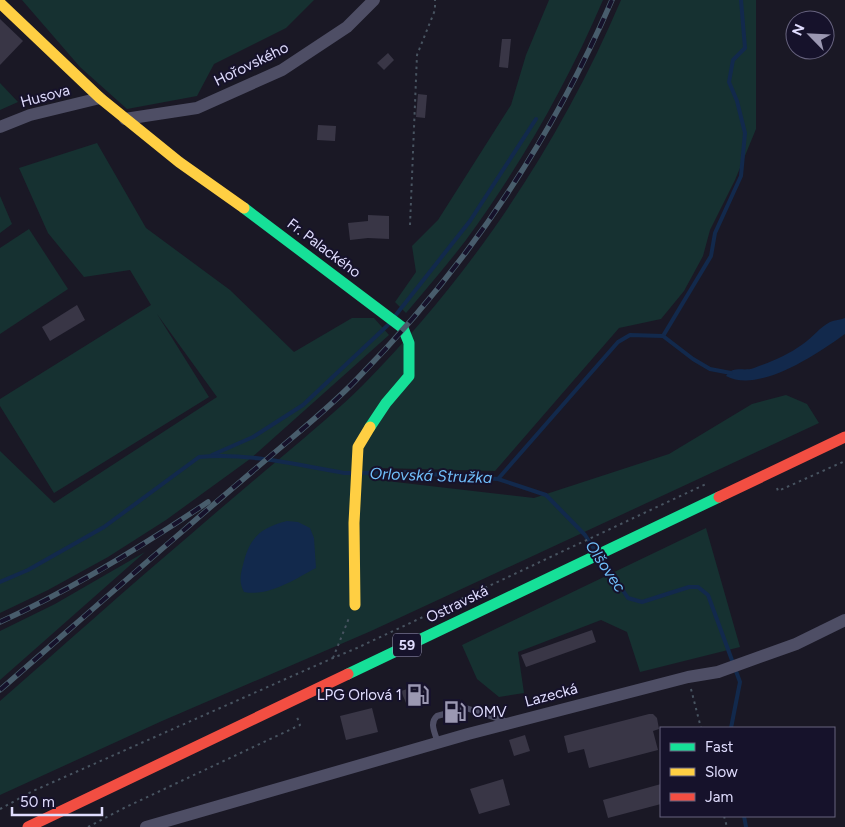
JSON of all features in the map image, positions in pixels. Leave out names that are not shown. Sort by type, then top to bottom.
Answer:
[{"type":"main road","name":"Fr. Palackého","points":[[0,3],[125,120],[404,328],[409,343],[410,376],[386,403],[358,448],[354,523],[355,605]]},
{"type":"main road","name":"Ostravská","points":[[28,827],[845,437]]},
{"type":"main road","points":[[783,466],[845,447]]},
{"type":"street","name":"Hořovského","points":[[125,120],[197,108],[282,70],[347,27],[374,0]]},
{"type":"street","name":"Husova","points":[[0,127],[30,115],[100,98]]},
{"type":"street","name":"Lazecká","points":[[146,827],[510,723],[688,677],[718,672],[796,644],[845,620]]},
{"type":"lane","points":[[438,743],[432,724],[437,716],[466,708],[510,723]]},
{"type":"path","points":[[410,226],[417,55],[435,10],[435,0]]},
{"type":"path","points":[[0,810],[33,791],[357,648],[708,482]]},
{"type":"path","points":[[333,658],[355,605]]},
{"type":"path","points":[[688,677],[701,727]]},
{"type":"path","points":[[88,827],[124,808],[300,725],[291,701]]},
{"type":"green space","points":[[22,0],[314,0],[286,28],[214,64],[197,96],[127,109],[80,67]]},
{"type":"green space","points":[[549,0],[603,0],[558,93],[506,183],[466,240],[406,313],[395,302],[416,272],[412,246],[438,220],[511,105],[526,55]]},
{"type":"green space","points":[[621,0],[756,0],[756,129],[735,180],[710,230],[703,256],[684,291],[661,319],[619,328],[495,471],[380,468],[378,480],[534,498],[669,454],[752,404],[786,395],[807,404],[819,423],[371,631],[162,721],[0,795],[0,701],[142,576],[334,412],[403,343],[441,299],[510,205],[570,105],[597,53]]},
{"type":"green space","points":[[0,83],[18,102],[0,110]]},
{"type":"green space","points":[[97,143],[146,228],[230,290],[294,352],[352,318],[374,318],[389,335],[250,459],[166,520],[108,557],[48,590],[0,613],[0,451],[54,503],[217,397],[157,314],[209,397],[54,493],[0,406],[0,399],[151,305],[130,270],[84,277],[48,233],[19,168]]},
{"type":"green space","points":[[0,196],[12,224],[0,233]]},
{"type":"green space","points":[[29,229],[68,289],[0,334],[0,248]]},
{"type":"green space","points":[[706,528],[740,647],[640,672],[627,632],[601,620],[518,652],[524,693],[499,697],[477,679],[462,645]]},
{"type":"green space","points":[[145,552],[0,680],[0,631],[55,604]]},
{"type":"water","points":[[845,318],[845,334],[788,369],[755,380],[740,380],[726,376],[732,371],[750,369],[779,358],[803,344],[826,324]]},
{"type":"water","points":[[287,521],[298,522],[310,528],[314,538],[316,568],[272,590],[253,593],[244,592],[241,572],[245,556],[252,541],[269,527]]},
{"type":"building","points":[[0,19],[23,41],[0,65]]},
{"type":"building","points":[[502,39],[511,39],[508,68],[499,67]]},
{"type":"building","points":[[388,53],[394,60],[384,70],[377,63]]},
{"type":"building","points":[[418,94],[427,95],[425,118],[416,117]]},
{"type":"building","points":[[318,125],[336,126],[335,141],[317,140]]},
{"type":"building","points":[[368,215],[389,216],[389,239],[368,238],[350,240],[348,223],[368,221]]},
{"type":"building","points":[[77,305],[85,320],[50,341],[42,327]]},
{"type":"building","points":[[592,630],[596,642],[526,667],[521,655]]},
{"type":"building","points":[[423,684],[427,696],[406,703],[401,691]]},
{"type":"building","points":[[372,708],[378,732],[346,740],[340,716]]},
{"type":"building","points":[[653,714],[657,718],[659,729],[653,731],[658,750],[589,768],[584,749],[568,753],[564,736]]},
{"type":"building","points":[[525,735],[530,751],[514,756],[509,740]]},
{"type":"building","points":[[503,779],[510,805],[479,814],[470,789]]},
{"type":"building","points":[[660,784],[660,804],[608,818],[603,800]]},
{"type":"waterway","points":[[663,336],[711,256],[715,233],[741,176],[745,133],[737,101],[729,82],[733,60],[745,48],[741,0]]},
{"type":"waterway","points":[[395,316],[470,221],[536,119]]},
{"type":"waterway","points":[[212,455],[253,437],[303,405],[389,324]]},
{"type":"waterway","name":"Orlovská Stružka","points":[[361,473],[402,472],[498,479],[618,342],[630,335],[663,336],[693,359],[710,369],[731,373]]},
{"type":"waterway","name":"Orlovská Stružka","points":[[0,582],[28,570],[104,527],[199,457],[235,456],[351,473]]},
{"type":"waterway","name":"Olšovec","points":[[498,479],[546,495],[585,535],[594,549]]},
{"type":"waterway","name":"Olšovec","points":[[603,561],[628,598],[642,602],[689,587],[698,587],[708,595],[740,682],[731,727]]},
{"type":"waterway","name":"Olšovec","points":[[744,817],[746,827]]},
{"type":"railway","points":[[0,690],[329,406],[396,337],[469,248],[533,153],[562,103],[612,0]]},
{"type":"railway","points":[[0,622],[54,596],[158,535],[208,502]]},
{"type":"traffic: fast","points":[[244,208],[403,328],[409,343],[409,376],[386,403],[370,427]]},
{"type":"traffic: fast","points":[[348,674],[719,497]]},
{"type":"traffic: slow","points":[[0,3],[100,98],[179,162],[244,208]]},
{"type":"traffic: slow","points":[[355,605],[354,523],[358,447],[370,427]]},
{"type":"traffic: jam","points":[[719,497],[845,437]]},
{"type":"traffic: jam","points":[[28,827],[348,674]]},
{"type":"place","name":"LPG Orlová 1","points":[[418,695]]},
{"type":"place","name":"OMV","points":[[455,712]]}]
